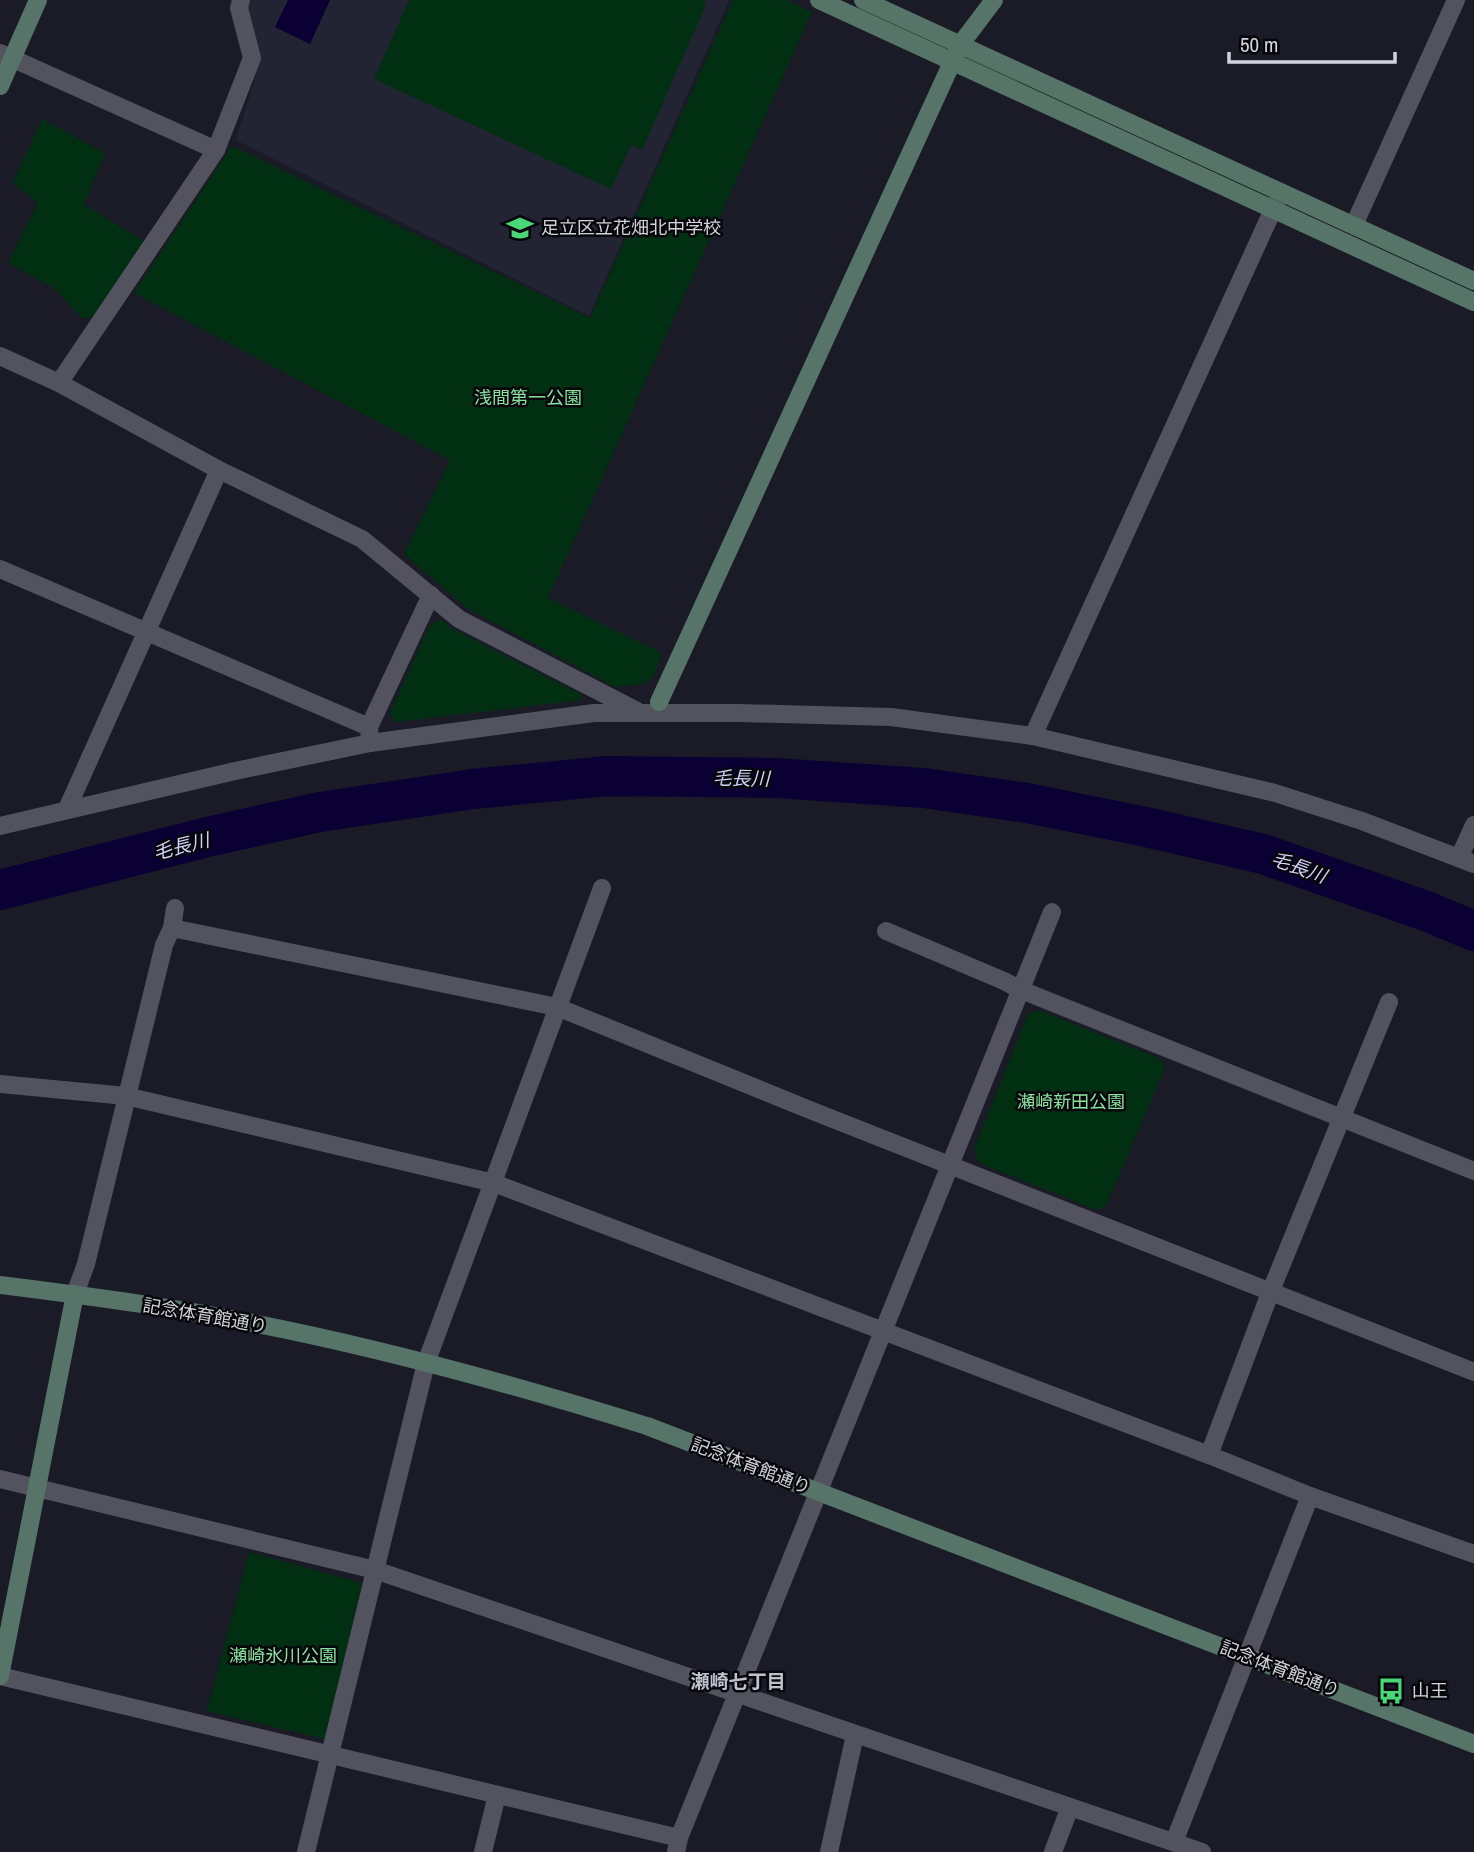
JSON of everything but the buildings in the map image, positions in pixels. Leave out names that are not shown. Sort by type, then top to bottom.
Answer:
[{"type":"street","points":[[0,86],[6,56],[38,0]]},
{"type":"street","points":[[58,383],[216,150],[252,58],[239,8],[241,0]]},
{"type":"street","points":[[820,0],[842,5],[1281,192],[1474,281]]},
{"type":"street","points":[[863,0],[957,53],[987,79],[1474,302]]},
{"type":"street","points":[[651,709],[957,53],[994,0]]},
{"type":"street","points":[[1354,225],[1457,0]]},
{"type":"street","points":[[6,56],[216,150]]},
{"type":"street","points":[[1033,736],[1281,192]]},
{"type":"street","points":[[0,356],[58,383],[219,470],[362,539],[459,619],[651,709]]},
{"type":"street","points":[[67,809],[219,470]]},
{"type":"street","points":[[0,569],[148,632],[370,735]]},
{"type":"street","points":[[370,735],[431,595]]},
{"type":"street","points":[[0,826],[370,735],[651,709],[891,717],[1033,736],[1275,793],[1362,821],[1467,861],[1474,825]]},
{"type":"street","points":[[306,1852],[426,1363],[602,888]]},
{"type":"street","points":[[175,908],[86,1265],[75,1294],[0,1676],[496,1795],[677,1845],[1052,912]]},
{"type":"street","points":[[172,928],[557,1007],[1474,1373]]},
{"type":"street","points":[[886,931],[1021,990],[1474,1171]]},
{"type":"street","points":[[1209,1455],[1270,1293],[1388,1002]]},
{"type":"street","points":[[0,1084],[126,1096],[494,1183],[1209,1455],[1310,1496],[1474,1554]]},
{"type":"street","name":"記念体育館通り","points":[[0,1285],[217,1316],[426,1363],[570,1402],[647,1426],[1474,1744]]},
{"type":"street","points":[[0,1479],[375,1570],[1202,1852]]},
{"type":"street","points":[[1174,1842],[1245,1655],[1310,1496]]},
{"type":"street","points":[[829,1852],[855,1735]]},
{"type":"street","points":[[483,1852],[496,1795]]},
{"type":"street","points":[[1053,1852],[1070,1807]]},
{"type":"shaded area","name":"足立区立花畑北中学校","points":[[251,0],[729,0],[589,316],[236,140],[261,58],[248,9]]},
{"type":"shaded area","points":[[288,0],[330,0],[310,44],[275,27]]},
{"type":"green space","points":[[409,0],[704,0],[705,7],[642,150],[631,145],[611,189],[374,79]]},
{"type":"green space","name":"浅間第一公園","points":[[733,0],[786,0],[812,12],[548,598],[662,653],[653,677],[643,684],[615,687],[467,608],[404,554],[450,460],[134,293],[232,146],[590,318]]},
{"type":"green space","points":[[42,119],[105,153],[84,204],[145,242],[93,317],[82,318],[54,288],[8,263],[38,203],[13,183]]},
{"type":"green space","points":[[442,620],[451,628],[582,695],[582,700],[395,722],[390,713],[431,623]]},
{"type":"green space","name":"瀬崎新田公園","points":[[1039,1010],[1160,1059],[1165,1068],[1106,1206],[1097,1210],[979,1163],[974,1149],[1028,1014]]},
{"type":"green space","name":"瀬崎氷川公園","points":[[249,1552],[362,1583],[325,1739],[207,1711]]},
{"type":"waterway","name":"毛長川","points":[[0,890],[207,837],[320,812],[473,789],[607,776],[776,778],[924,788],[1027,803],[1146,827],[1263,854],[1426,911],[1474,931]]},
{"type":"place","name":"足立区立花畑北中学校","points":[[520,228]]},
{"type":"place","name":"山王","points":[[1391,1691]]},
{"type":"district","name":"瀬崎七丁目","points":[[738,1681]]}]
